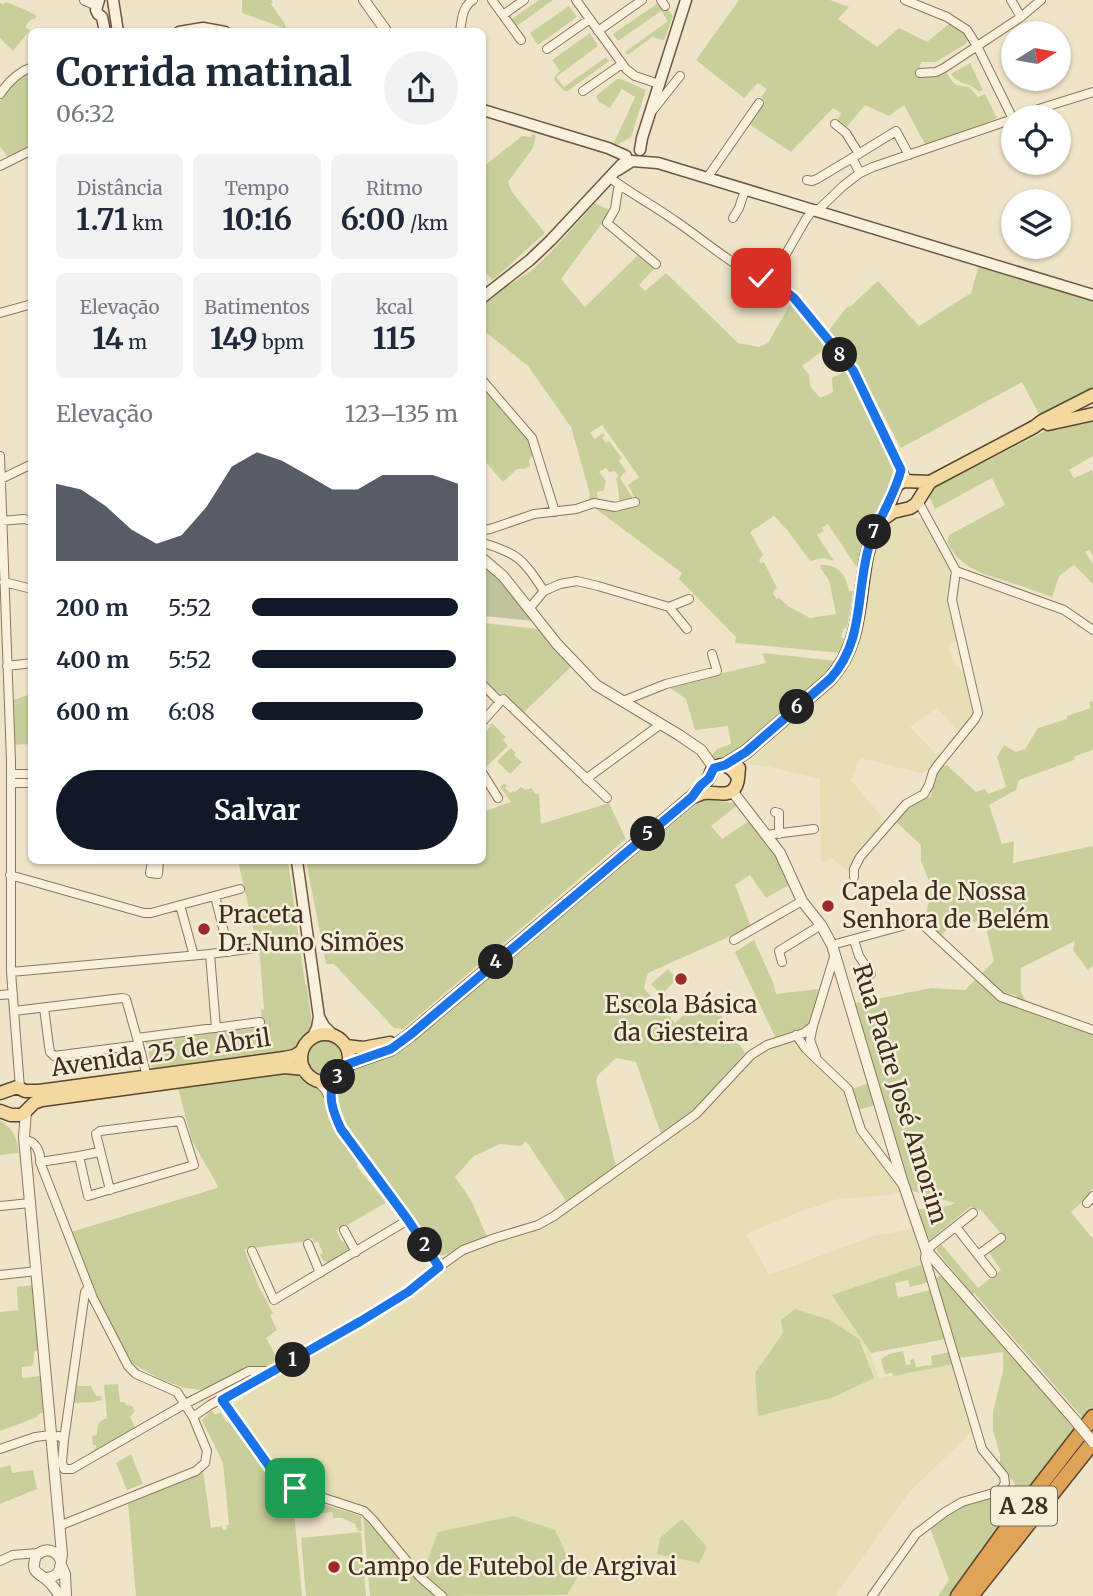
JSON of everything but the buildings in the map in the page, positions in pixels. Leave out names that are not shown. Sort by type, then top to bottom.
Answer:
[{"type":"highway","name":"A 28","points":[[958,1596],[1093,1417]]},
{"type":"highway","name":"A 28","points":[[971,1596],[1093,1442]]},
{"type":"main road","points":[[486,295],[530,260],[634,152],[649,115],[686,0]]},
{"type":"main road","points":[[104,28],[102,17],[97,12],[106,3],[116,28]]},
{"type":"main road","points":[[486,111],[613,150],[634,152],[654,162],[1093,295]]},
{"type":"main road","points":[[613,150],[618,170]]},
{"type":"main road","points":[[880,522],[893,512],[913,503],[930,482],[1093,395]]},
{"type":"main road","points":[[1034,427],[1093,414]]},
{"type":"main road","points":[[902,482],[930,482]]},
{"type":"main road","points":[[902,482],[918,488],[913,503]]},
{"type":"main road","points":[[902,482],[893,497],[897,505],[913,503]]},
{"type":"main road","points":[[348,1064],[391,1049],[410,1035],[692,797],[716,771],[746,752],[830,679],[846,657],[856,629],[867,553],[874,534],[902,482]]},
{"type":"main road","points":[[692,797],[704,793],[725,794],[732,791],[737,784],[737,776],[746,752]]},
{"type":"main road","points":[[716,771],[733,769],[737,776]]},
{"type":"main road","points":[[716,771],[711,786],[716,792]]},
{"type":"main road","points":[[297,864],[319,1017],[313,1036]]},
{"type":"main road","points":[[318,1081],[337,1079],[345,1070],[349,1058],[346,1046],[331,1034],[319,1017]]},
{"type":"main road","points":[[313,1036],[331,1034]]},
{"type":"main road","points":[[346,1046],[372,1047],[410,1035]]},
{"type":"main road","name":"Avenida 25 de Abril","points":[[313,1036],[302,1051],[301,1063],[307,1074],[318,1081]]},
{"type":"main road","name":"Avenida 25 de Abril","points":[[14,1090],[40,1091],[147,1077],[284,1058],[302,1051]]},
{"type":"main road","name":"Avenida 25 de Abril","points":[[6,1113],[19,1115],[42,1100],[285,1067],[304,1069]]},
{"type":"main road","points":[[6,1113],[3,1095],[14,1090]]},
{"type":"main road","name":"Avenida 25 de Abril","points":[[14,1090],[29,1098],[28,1108]]},
{"type":"street","points":[[85,0],[106,3]]},
{"type":"street","points":[[364,0],[384,28]]},
{"type":"street","points":[[461,28],[464,9],[472,0]]},
{"type":"street","points":[[492,0],[521,40]]},
{"type":"street","points":[[503,15],[523,0]]},
{"type":"street","points":[[576,0],[626,69],[635,76],[659,84]]},
{"type":"street","points":[[598,31],[642,0]]},
{"type":"street","points":[[905,0],[956,22],[967,30],[1007,105]]},
{"type":"street","points":[[1011,0],[1021,17]]},
{"type":"street","points":[[920,73],[936,72],[1021,17],[1041,0]]},
{"type":"street","points":[[547,49],[590,19]]},
{"type":"street","points":[[583,91],[622,64]]},
{"type":"street","points":[[0,94],[20,72],[28,69]]},
{"type":"street","points":[[649,115],[680,76]]},
{"type":"street","points":[[1051,105],[1093,92]]},
{"type":"street","points":[[707,178],[759,103]]},
{"type":"street","points":[[771,280],[813,210],[820,208],[860,173],[1001,123]]},
{"type":"street","points":[[835,124],[846,133],[860,173]]},
{"type":"street","points":[[807,180],[817,179],[896,131],[909,155]]},
{"type":"street","points":[[0,166],[28,152]]},
{"type":"street","points":[[610,178],[738,265],[761,278],[771,280],[794,298],[853,370],[902,482]]},
{"type":"street","points":[[623,188],[618,189],[615,209],[607,223],[656,264]]},
{"type":"street","points":[[733,218],[745,190]]},
{"type":"street","points":[[0,313],[28,305]]},
{"type":"street","points":[[486,384],[532,438],[555,512]]},
{"type":"street","points":[[0,456],[8,666],[6,699],[11,778],[10,972],[14,1011],[14,1090]]},
{"type":"street","points":[[1,479],[28,466]]},
{"type":"street","points":[[486,529],[522,517],[576,509],[594,503],[615,507],[635,502]]},
{"type":"street","points":[[854,877],[854,869],[860,857],[899,810],[924,794],[933,772],[975,719],[978,710],[952,600],[956,571],[930,523],[913,503]]},
{"type":"street","points":[[1,521],[28,520]]},
{"type":"street","points":[[486,544],[503,548],[521,559],[544,591]]},
{"type":"street","points":[[486,562],[503,576],[557,644],[596,685],[701,750],[716,771]]},
{"type":"street","points":[[956,571],[1064,610],[1093,630]]},
{"type":"street","points":[[529,609],[544,591],[577,581],[668,607],[687,629]]},
{"type":"street","points":[[4,582],[28,588]]},
{"type":"street","points":[[668,607],[689,599]]},
{"type":"street","points":[[623,701],[666,684],[717,671],[712,654]]},
{"type":"street","points":[[8,666],[28,664]]},
{"type":"street","points":[[486,688],[500,702]]},
{"type":"street","points":[[0,710],[6,699]]},
{"type":"street","points":[[486,718],[503,699],[607,798]]},
{"type":"street","points":[[586,779],[661,724]]},
{"type":"street","points":[[11,778],[28,775]]},
{"type":"street","points":[[11,778],[28,782]]},
{"type":"street","points":[[486,779],[498,797]]},
{"type":"street","name":"Rua Padre José Amorim","points":[[732,791],[780,853],[802,901],[821,925],[834,950],[894,1162],[926,1250]]},
{"type":"street","points":[[775,812],[779,813],[779,834]]},
{"type":"street","points":[[766,835],[814,829]]},
{"type":"street","points":[[152,864],[150,873],[158,874],[159,864]]},
{"type":"street","points":[[10,875],[139,913],[151,914],[240,889]]},
{"type":"street","points":[[215,896],[229,952]]},
{"type":"street","points":[[734,940],[802,901]]},
{"type":"street","points":[[180,905],[194,956]]},
{"type":"street","points":[[815,1056],[810,1040],[834,950],[854,940],[920,922],[1001,997],[1093,1030]]},
{"type":"street","points":[[782,962],[779,951],[821,925]]},
{"type":"street","points":[[854,940],[859,956],[871,974]]},
{"type":"street","points":[[10,972],[256,948]]},
{"type":"street","points":[[210,954],[216,1028]]},
{"type":"street","points":[[0,995],[13,994]]},
{"type":"street","points":[[14,1011],[125,999],[147,1077]]},
{"type":"street","points":[[44,1008],[50,1052],[54,1056],[260,1022]]},
{"type":"street","points":[[193,1417],[396,1300],[463,1250],[538,1225],[554,1216],[696,1114],[751,1055],[767,1045],[813,1026]]},
{"type":"street","points":[[798,1034],[806,1049],[848,1088],[861,1130],[879,1153],[894,1162]]},
{"type":"street","points":[[331,1099],[332,1088],[337,1079]]},
{"type":"street","points":[[318,1081],[331,1099],[341,1129],[439,1267]]},
{"type":"street","points":[[28,1108],[25,1142],[62,1554],[58,1574],[45,1578]]},
{"type":"street","points":[[6,1113],[25,1142]]},
{"type":"street","points":[[79,1156],[88,1196],[110,1190],[194,1165],[180,1121],[100,1131],[96,1134],[110,1190]]},
{"type":"street","points":[[25,1142],[31,1140],[35,1143],[89,1287],[128,1366],[136,1374],[177,1392],[193,1417],[207,1451],[205,1463],[195,1471],[59,1531],[34,1561],[34,1570],[45,1578],[60,1596]]},
{"type":"street","points":[[40,1162],[99,1152]]},
{"type":"street","points":[[0,1206],[30,1203]]},
{"type":"street","points":[[872,1596],[916,1534],[962,1502],[1000,1491],[1005,1483],[1004,1476],[982,1449],[925,1258],[926,1250],[973,1213]]},
{"type":"street","points":[[252,1251],[274,1300],[408,1220]]},
{"type":"street","points":[[956,1227],[992,1273]]},
{"type":"street","points":[[344,1230],[356,1252]]},
{"type":"street","points":[[978,1255],[1001,1238]]},
{"type":"street","points":[[308,1244],[320,1273]]},
{"type":"street","points":[[926,1250],[1093,1442]]},
{"type":"street","points":[[0,1275],[37,1271]]},
{"type":"street","points":[[931,1279],[938,1273],[946,1272]]},
{"type":"street","points":[[89,1287],[85,1292],[64,1440],[62,1462],[65,1469],[72,1469],[185,1404],[249,1371],[272,1371]]},
{"type":"street","points":[[222,1400],[281,1483],[364,1511],[420,1577],[442,1596]]},
{"type":"street","points":[[0,1449],[35,1437],[59,1436],[64,1440]]},
{"type":"street","points":[[0,1561],[13,1555],[48,1550],[57,1554],[65,1574],[66,1596]]},
{"type":"shaded area","points":[[912,517],[925,521],[952,575],[947,592],[948,610],[957,640],[948,646],[955,665],[966,673],[975,713],[960,733],[937,708],[910,727],[940,758],[924,774],[860,758],[851,780],[886,822],[848,871],[832,858],[821,862],[820,779],[748,764],[850,664],[860,636],[876,545],[884,528],[897,518]]},
{"type":"shaded area","points":[[794,1041],[841,1086],[857,1133],[880,1160],[900,1192],[838,1199],[746,1234],[769,1275],[873,1236],[912,1229],[923,1264],[833,1295],[871,1353],[878,1378],[953,1364],[973,1431],[910,1491],[835,1596],[566,1596],[422,1574],[367,1509],[286,1482],[230,1407],[243,1399],[241,1393],[408,1299],[461,1256],[483,1245],[538,1230],[558,1219],[694,1122],[753,1057],[770,1047]]},
{"type":"green space","points":[[242,0],[271,0],[286,28],[283,28],[242,13]]},
{"type":"green space","points":[[539,0],[553,0],[517,26],[512,19]]},
{"type":"green space","points":[[739,0],[830,0],[849,7],[838,19],[877,47],[899,28],[927,42],[950,23],[967,36],[967,43],[936,62],[921,62],[919,70],[945,71],[956,85],[969,87],[978,97],[985,94],[997,118],[986,125],[926,146],[904,105],[889,116],[865,105],[846,128],[837,121],[841,113],[833,108],[791,152],[749,124],[765,101],[761,97],[767,89],[758,83],[744,98],[696,60]]},
{"type":"green space","points":[[661,1],[673,16],[664,40],[652,37],[628,55],[625,52],[668,21],[661,11],[618,41],[613,34]]},
{"type":"green space","points":[[6,2],[37,16],[25,27],[28,32],[13,51],[0,38],[0,3]]},
{"type":"green space","points":[[569,6],[577,17],[538,45],[530,33]]},
{"type":"green space","points":[[590,33],[598,46],[556,77],[564,87],[606,57],[609,61],[568,91],[564,91],[554,80],[555,76],[560,71],[552,60]]},
{"type":"green space","points":[[970,63],[983,90],[979,92],[951,74]]},
{"type":"green space","points":[[28,74],[28,147],[8,157],[0,146],[0,101],[20,76]]},
{"type":"green space","points":[[617,79],[646,90],[631,137],[615,146],[613,145],[635,97],[622,89],[610,108],[599,102],[596,96]]},
{"type":"green space","points":[[532,134],[536,135],[533,148],[508,182],[512,192],[545,233],[493,280],[486,274],[486,165],[522,136],[531,137]]},
{"type":"green space","points":[[595,203],[611,211],[561,279],[585,307],[638,255],[655,268],[639,285],[645,291],[666,273],[738,343],[759,347],[768,343],[793,299],[830,345],[802,366],[809,375],[810,386],[820,398],[833,392],[832,378],[850,369],[898,466],[885,497],[866,528],[858,566],[828,524],[822,528],[824,531],[817,535],[834,561],[824,558],[810,561],[774,516],[750,532],[763,555],[759,560],[764,562],[777,588],[773,594],[810,618],[836,614],[829,580],[820,565],[832,566],[840,571],[849,591],[853,591],[847,629],[844,628],[841,637],[844,639],[841,653],[735,643],[736,637],[679,579],[682,573],[592,506],[639,503],[638,497],[635,498],[628,485],[639,477],[602,425],[590,433],[595,439],[605,435],[602,438],[606,443],[609,441],[622,458],[619,461],[626,471],[620,478],[633,498],[619,503],[616,479],[618,476],[615,471],[609,472],[606,468],[599,472],[606,481],[604,490],[597,492],[598,500],[589,500],[590,494],[571,427],[528,366],[486,332],[486,300],[531,271]]},
{"type":"green space","points":[[979,265],[1093,300],[1093,390],[1041,418],[1022,382],[901,448],[860,372],[829,330],[847,307],[878,281],[919,326],[971,293]]},
{"type":"green space","points":[[486,389],[529,441],[533,456],[529,460],[530,466],[517,469],[503,482],[486,462]]},
{"type":"green space","points":[[1093,420],[1093,456],[1069,470],[1074,478],[1092,470],[1093,555],[1089,550],[1085,552],[1093,564],[1093,584],[1074,565],[1059,576],[1052,597],[981,573],[958,558],[947,541],[949,535],[1005,505],[992,478],[935,509],[929,496],[932,489],[1054,427]]},
{"type":"green space","points":[[486,569],[505,581],[535,621],[486,616]]},
{"type":"green space","points":[[486,623],[539,629],[572,666],[522,714],[497,691],[493,694],[486,686]]},
{"type":"green space","points":[[762,653],[838,661],[795,703],[743,747],[721,760],[716,759],[711,756],[717,749],[731,744],[728,726],[695,730],[686,699],[667,686],[766,663]]},
{"type":"green space","points":[[28,695],[28,744],[14,745],[13,700]]},
{"type":"green space","points":[[1093,701],[1093,750],[1075,756],[1074,760],[1019,780],[1016,790],[989,805],[1002,844],[1014,841],[1013,863],[1093,846],[1093,966],[1088,970],[1073,950],[1075,941],[1021,968],[1021,992],[1026,1002],[1016,998],[1016,995],[1002,993],[980,975],[994,961],[984,919],[947,930],[940,936],[925,922],[931,886],[921,861],[921,845],[894,820],[920,800],[931,797],[938,768],[947,765],[976,792],[985,789],[988,794],[1006,787],[997,757],[1004,745],[1016,752],[1025,749],[1038,728],[1091,708],[1089,702]]},
{"type":"green space","points":[[492,723],[506,737],[503,740],[508,746],[486,767],[486,732]]},
{"type":"green space","points":[[511,748],[522,762],[510,774],[497,761]]},
{"type":"green space","points":[[504,783],[510,793],[521,787],[525,790],[532,788],[535,794],[539,794],[541,824],[609,803],[626,839],[403,1029],[394,1028],[334,964],[326,964],[307,864],[486,864],[486,811],[511,802],[500,787]]},
{"type":"green space","points":[[708,799],[739,804],[711,826],[722,839],[750,820],[778,854],[789,885],[766,898],[750,875],[735,885],[751,927],[648,973],[644,988],[675,1023],[706,993],[745,1053],[690,1115],[661,1134],[636,1062],[616,1058],[598,1075],[596,1081],[616,1167],[566,1201],[526,1141],[521,1146],[500,1144],[474,1156],[455,1177],[471,1200],[487,1237],[438,1256],[417,1222],[344,1121],[337,1095],[338,1086],[349,1078],[354,1067],[391,1057],[405,1048],[695,805]]},
{"type":"green space","points":[[239,864],[288,864],[312,1025],[308,1033],[290,1050],[153,1069],[146,1041],[262,1027],[261,1010],[264,1009],[260,958]]},
{"type":"green space","points":[[754,940],[776,994],[819,989],[811,1023],[802,1029],[775,1037],[735,952]]},
{"type":"green space","points":[[668,969],[677,979],[661,995],[651,984]]},
{"type":"green space","points":[[976,979],[997,999],[1093,1035],[1093,1188],[1071,1212],[1093,1239],[1093,1407],[1083,1418],[937,1251],[942,1245],[978,1288],[1001,1270],[987,1250],[1004,1237],[982,1211],[970,1207],[930,1240],[915,1210],[955,1203],[909,1190],[852,1004],[931,988],[965,990]]},
{"type":"green space","points":[[324,1040],[338,1045],[343,1059],[338,1073],[324,1078],[310,1073],[305,1059],[310,1045]]},
{"type":"green space","points":[[293,1073],[323,1092],[333,1127],[358,1161],[357,1167],[385,1203],[336,1230],[342,1242],[347,1242],[349,1251],[330,1262],[325,1262],[320,1255],[323,1253],[318,1242],[314,1243],[312,1238],[301,1242],[244,1249],[273,1313],[270,1315],[277,1330],[266,1338],[280,1364],[201,1390],[185,1388],[160,1379],[132,1363],[105,1313],[71,1232],[217,1188],[192,1141],[178,1088]]},
{"type":"green space","points":[[869,1083],[876,1105],[858,1110],[852,1089]]},
{"type":"green space","points":[[0,1121],[14,1134],[19,1153],[0,1155]]},
{"type":"green space","points":[[923,1264],[929,1282],[910,1287],[908,1280],[895,1283],[898,1298],[931,1290],[946,1339],[871,1353],[832,1295]]},
{"type":"green space","points":[[944,1276],[1076,1428],[952,1596],[938,1596],[949,1580],[930,1528],[948,1514],[978,1500],[1011,1490],[1015,1484],[1000,1464],[993,1431],[993,1411],[1003,1372],[1003,1352],[959,1358],[935,1279]]},
{"type":"green space","points":[[34,1285],[38,1350],[34,1351],[32,1366],[22,1367],[22,1378],[41,1376],[44,1412],[0,1431],[0,1312],[18,1310],[17,1287]]},
{"type":"green space","points":[[795,1309],[830,1320],[859,1339],[874,1378],[834,1397],[758,1416],[755,1373],[783,1333],[781,1320]]},
{"type":"green space","points":[[903,1351],[906,1365],[911,1364],[910,1360],[914,1359],[916,1367],[932,1365],[931,1356],[949,1352],[953,1364],[893,1376],[892,1373],[885,1374],[881,1360]]},
{"type":"green space","points":[[118,1384],[120,1402],[132,1406],[135,1411],[130,1417],[136,1429],[93,1454],[90,1453],[96,1448],[92,1436],[97,1435],[99,1424],[107,1418],[104,1385]]},
{"type":"green space","points":[[77,1386],[91,1386],[96,1396],[101,1396],[102,1400],[74,1403]]},
{"type":"green space","points":[[211,1410],[215,1415],[221,1412],[226,1422],[232,1419],[279,1486],[292,1491],[302,1596],[136,1596],[128,1502],[203,1470],[211,1528],[222,1526],[223,1530],[227,1530],[226,1525],[229,1525],[223,1463],[202,1420]]},
{"type":"green space","points":[[131,1454],[143,1484],[127,1490],[116,1463]]},
{"type":"green space","points":[[10,1465],[12,1473],[33,1470],[37,1489],[0,1504],[0,1468]]},
{"type":"green space","points":[[299,1497],[361,1516],[362,1531],[358,1531],[355,1524],[342,1518],[333,1518],[332,1512],[308,1515]]},
{"type":"green space","points":[[513,1516],[555,1530],[577,1578],[567,1595],[447,1596],[422,1575],[438,1532]]},
{"type":"green space","points":[[363,1518],[370,1521],[438,1596],[370,1596]]},
{"type":"green space","points":[[682,1519],[707,1547],[699,1563],[657,1554],[660,1538]]},
{"type":"green space","name":"Campo de Futebol de Argivai","points":[[361,1532],[366,1596],[306,1596],[301,1538]]},
{"type":"place","name":"Capela de Nossa Senhora de Belém","points":[[828,906]]},
{"type":"place","name":"Praceta Dr.Nuno Simões","points":[[204,929]]},
{"type":"place","name":"Escola Básica da Giesteira","points":[[681,979]]},
{"type":"place","name":"Campo de Futebol de Argivai","points":[[334,1567]]},
{"type":"route","points":[[295,1488],[281,1483],[222,1400],[361,1321],[408,1292],[439,1267],[341,1129],[331,1099],[332,1088],[337,1079],[348,1064],[391,1049],[410,1035],[692,797],[714,768],[725,765],[746,752],[830,679],[839,669],[852,644],[867,553],[898,484],[901,470],[853,370],[794,298],[771,280],[761,278]]}]
